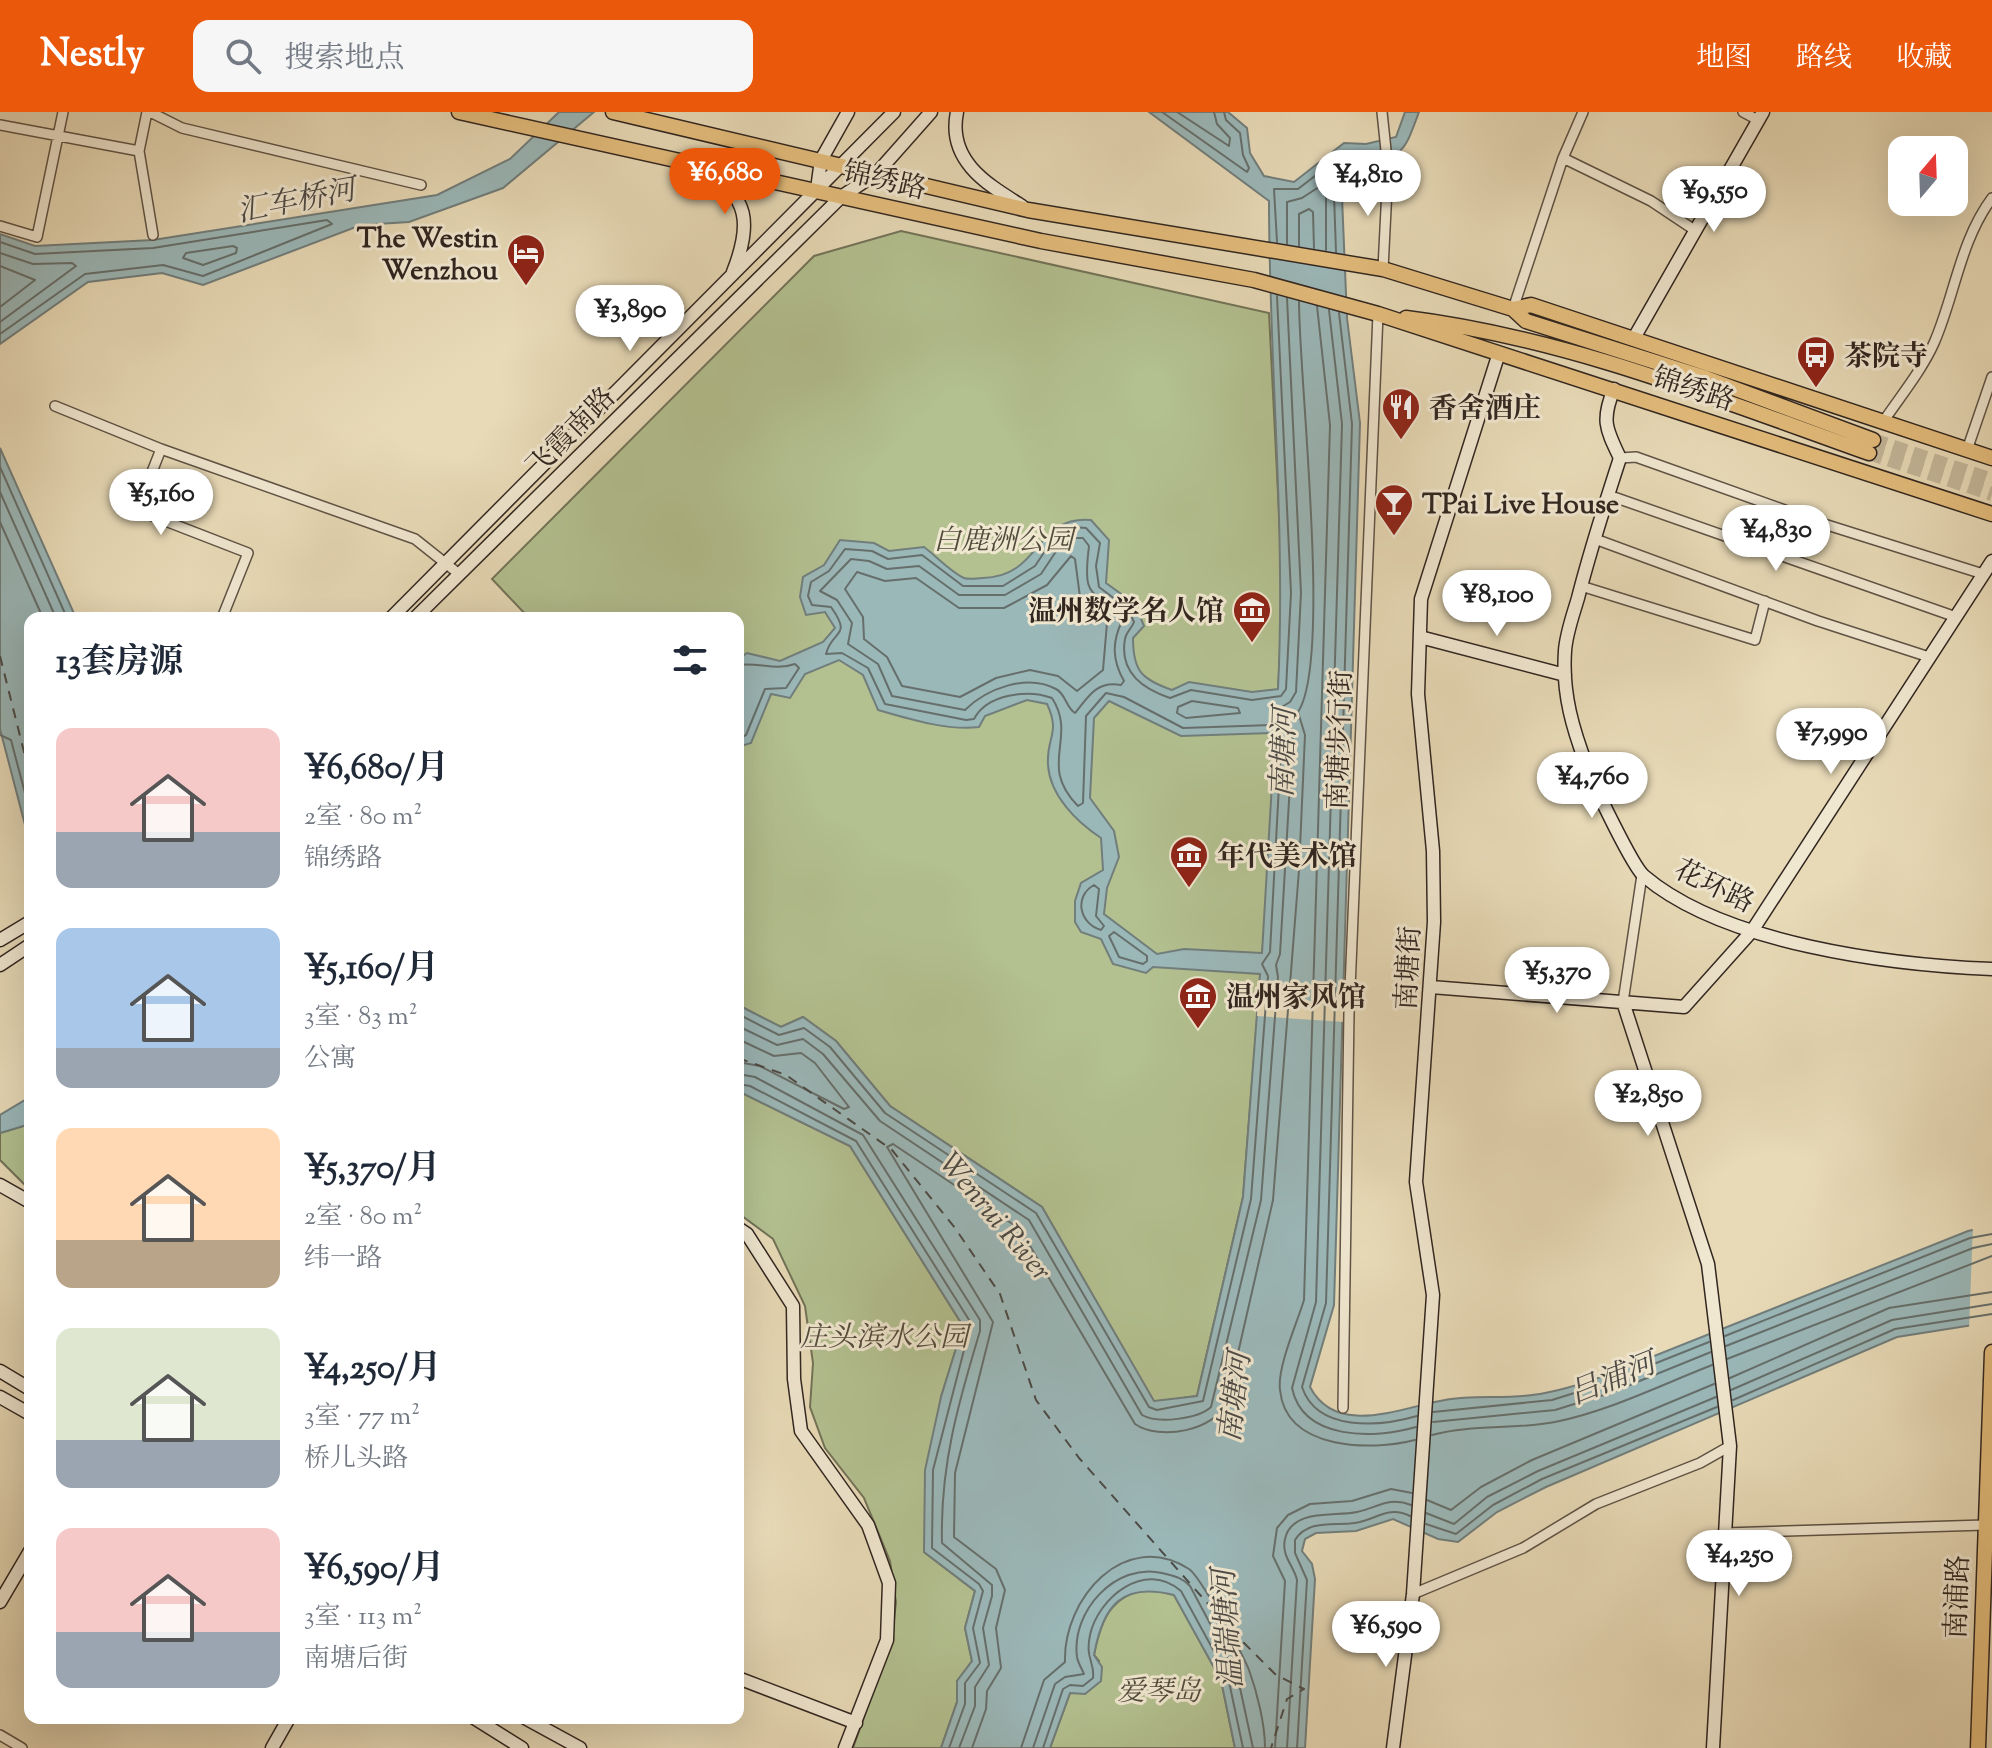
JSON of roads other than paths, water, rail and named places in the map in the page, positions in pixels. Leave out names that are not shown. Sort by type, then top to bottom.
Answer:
[{"type":"main road","name":"锦绣路","points":[[459,112],[1041,241],[1254,280],[1378,314],[1498,356],[1614,389],[1992,514]]},
{"type":"main road","name":"锦绣路","points":[[613,112],[1028,210],[1248,249],[1383,269],[1513,309],[1526,321],[1706,378],[1871,447],[1587,355],[1454,324],[1378,314]]},
{"type":"main road","name":"锦绣路","points":[[1513,309],[1531,305],[1992,458]]},
{"type":"main road","name":"南浦路","points":[[1978,1748],[1992,1352]]},
{"type":"street","points":[[0,226],[37,237],[63,112]]},
{"type":"street","points":[[153,235],[139,151],[149,112],[182,128],[421,185]]},
{"type":"street","points":[[817,189],[821,160],[848,112]]},
{"type":"street","name":"飞霞南路","points":[[397,612],[894,112]]},
{"type":"street","name":"飞霞南路","points":[[421,612],[841,197],[877,173],[931,112]]},
{"type":"street","points":[[957,112],[955,122],[960,148],[976,177],[1028,210]]},
{"type":"street","points":[[1382,112],[1388,169],[1383,269]]},
{"type":"street","points":[[1513,309],[1563,158],[1583,112]]},
{"type":"street","points":[[1634,338],[1761,116],[1743,112]]},
{"type":"street","points":[[0,125],[139,151]]},
{"type":"street","points":[[1563,158],[1651,201],[1696,231]]},
{"type":"street","points":[[695,163],[727,183],[742,208],[744,240],[730,278]]},
{"type":"street","points":[[1883,422],[1934,344],[1961,260],[1979,215],[1992,198]]},
{"type":"street","name":"南塘步行街","points":[[1343,1408],[1349,1013],[1378,314]]},
{"type":"street","name":"南塘街","points":[[1393,1748],[1413,1594],[1431,1364],[1433,1295],[1416,1182],[1431,987],[1433,851],[1418,694],[1421,599],[1498,356]]},
{"type":"street","points":[[1967,450],[1992,377]]},
{"type":"street","points":[[1614,389],[1606,408],[1605,428],[1620,458],[1636,457],[1824,524],[1983,574]]},
{"type":"street","points":[[55,406],[161,449],[415,539],[459,574]]},
{"type":"street","points":[[161,449],[137,510],[248,553],[224,612]]},
{"type":"street","name":"花环路","points":[[1620,458],[1565,648],[1565,675],[1571,724],[1594,788],[1642,875],[1687,903],[1752,931],[1855,957],[1925,967],[1992,969]]},
{"type":"street","points":[[1608,495],[1956,617]]},
{"type":"street","points":[[1595,539],[1929,657]]},
{"type":"street","points":[[1431,987],[1684,1007],[1752,931],[1992,561]]},
{"type":"street","points":[[1581,586],[1755,640],[1765,601]]},
{"type":"street","points":[[1420,637],[1565,675]]},
{"type":"street","points":[[1642,875],[1623,1002],[1708,1264],[1730,1446],[1713,1748]]},
{"type":"street","points":[[0,940],[24,926]]},
{"type":"street","points":[[0,965],[24,949]]},
{"type":"street","points":[[0,1185],[24,1199]]},
{"type":"street","points":[[744,1232],[793,1306],[794,1379],[801,1431],[868,1525],[889,1583],[887,1640],[845,1748]]},
{"type":"street","points":[[0,1371],[24,1385]]},
{"type":"street","points":[[0,1397],[24,1411]]},
{"type":"street","points":[[1413,1594],[1523,1548],[1596,1504],[1700,1463],[1730,1446]]},
{"type":"street","points":[[1725,1533],[1985,1525]]},
{"type":"street","points":[[0,1602],[24,1561]]},
{"type":"street","points":[[744,1680],[856,1723]]},
{"type":"street","points":[[272,1748],[286,1724]]},
{"type":"street","points":[[484,1724],[522,1748]]},
{"type":"street","points":[[536,1724],[580,1748]]},
{"type":"street","points":[[0,1735],[22,1748]]},
{"type":"water","points":[[559,112],[594,112],[503,188],[409,222],[361,225],[203,285],[162,273],[88,282],[0,344],[0,234],[35,246],[153,240],[437,195],[510,159]]},
{"type":"water","points":[[1149,112],[1228,112],[1247,128],[1250,153],[1264,176],[1294,182],[1344,143],[1366,144],[1396,137],[1405,112],[1419,112],[1401,150],[1387,158],[1361,164],[1342,197],[1347,318],[1360,423],[1334,1305],[1310,1387],[1322,1402],[1336,1412],[1353,1415],[1372,1415],[1456,1399],[1521,1396],[1559,1390],[1604,1376],[1968,1231],[1992,1226],[1992,1322],[1897,1337],[1546,1487],[1497,1512],[1458,1542],[1438,1539],[1393,1519],[1356,1531],[1316,1533],[1305,1539],[1302,1551],[1312,1564],[1315,1579],[1305,1748],[1235,1748],[1221,1680],[1174,1595],[1141,1592],[1118,1601],[1103,1623],[1094,1655],[1102,1667],[1101,1681],[1085,1694],[1070,1693],[1050,1748],[941,1748],[957,1702],[957,1681],[972,1661],[965,1628],[975,1591],[924,1552],[925,1470],[941,1397],[963,1326],[850,1146],[744,1094],[744,1008],[781,1027],[803,1017],[836,1041],[890,1106],[1042,1207],[1154,1401],[1197,1396],[1243,1197],[1260,974],[1153,967],[1146,973],[1113,964],[1101,939],[1081,932],[1075,922],[1075,901],[1081,883],[1103,870],[1101,838],[1074,816],[1054,787],[1048,765],[1053,722],[1047,704],[1027,700],[985,716],[979,727],[928,723],[878,710],[863,675],[839,660],[805,674],[790,698],[771,694],[751,743],[744,745],[744,655],[747,653],[780,661],[823,642],[835,628],[825,612],[806,615],[800,597],[803,577],[824,565],[840,540],[874,543],[889,551],[924,547],[949,568],[971,579],[1002,575],[1028,558],[1059,527],[1073,521],[1091,520],[1109,540],[1106,583],[1135,604],[1144,626],[1133,638],[1133,650],[1137,666],[1146,678],[1172,690],[1189,682],[1252,692],[1278,689],[1279,506],[1269,201]],"holes":[[[1109,701],[1181,736],[1275,733],[1262,953],[1184,949],[1157,954],[1104,914],[1107,888],[1119,857],[1114,831],[1090,798],[1094,718]]]},
{"type":"water","points":[[0,448],[73,612],[24,612],[24,821],[0,729]]},
{"type":"water","points":[[24,1101],[24,1126],[0,1133],[0,1115]]},
{"type":"tunnel","points":[[1873,440],[1992,480]]},
{"type":"tunnel","points":[[1869,453],[1992,494]]},
{"type":"place","name":"The Westin Wenzhou","points":[[526,287]]},
{"type":"place","name":"茶院寺","points":[[1816,389]]},
{"type":"place","name":"香舍酒庄","points":[[1401,441]]},
{"type":"place","name":"TPai Live House","points":[[1394,537]]},
{"type":"place","name":"温州数学名人馆","points":[[1252,644]]},
{"type":"place","name":"年代美术馆","points":[[1189,889]]},
{"type":"place","name":"温州家风馆","points":[[1198,1030]]},
{"type":"water label","name":"汇车桥河","points":[[296,200]]},
{"type":"water label","name":"南塘河","points":[[1283,753]]},
{"type":"water label","name":"Wenrui River","points":[[996,1216]]},
{"type":"water label","name":"吕浦河","points":[[1612,1378]]},
{"type":"water label","name":"南塘河","points":[[1234,1397]]},
{"type":"water label","name":"温瑞塘河","points":[[1227,1629]]},
{"type":"park label","name":"白鹿洲公园","points":[[1003,539]]},
{"type":"park label","name":"庄头滨水公园","points":[[884,1336]]},
{"type":"park label","name":"爱琴岛","points":[[1159,1690]]}]
